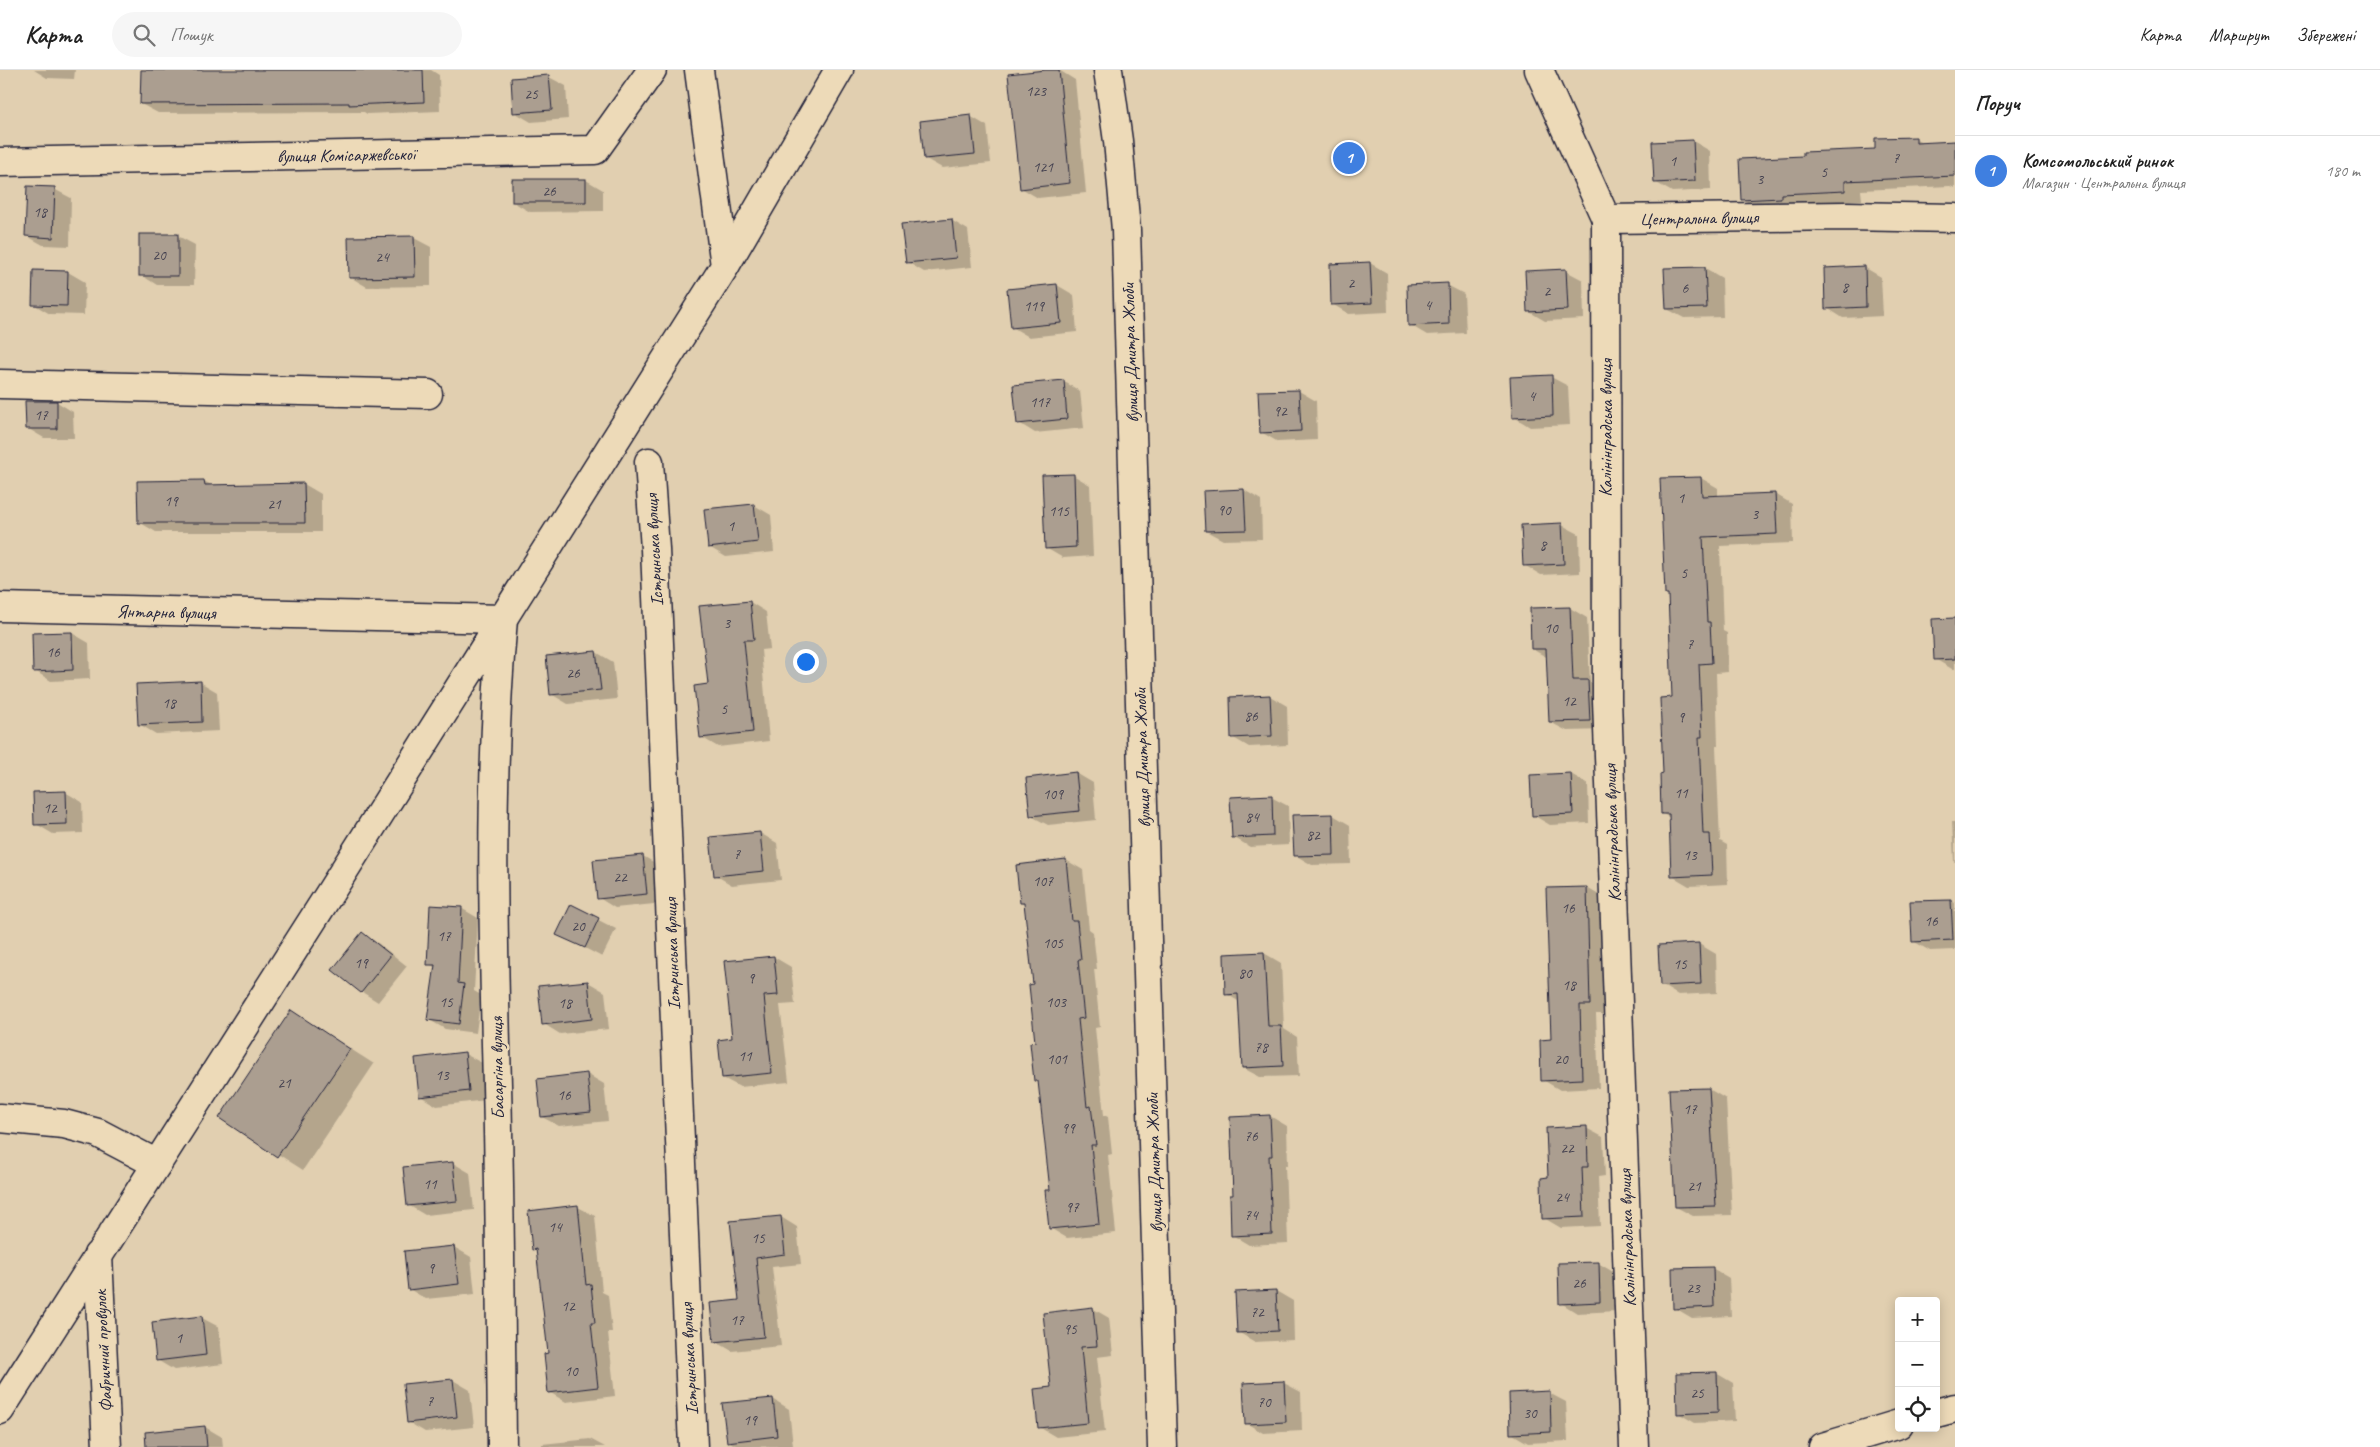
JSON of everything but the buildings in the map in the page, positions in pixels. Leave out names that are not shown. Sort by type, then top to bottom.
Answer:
[{"type":"street","name":"вулиця Комісаржевської","points":[[0,162],[595,150],[652,70]]},
{"type":"street","points":[[700,70],[725,266]]},
{"type":"street","points":[[0,1410],[725,266],[839,70]]},
{"type":"street","name":"вулиця Дмитра Жлоби","points":[[1108,70],[1126,230],[1162,1447]]},
{"type":"street","points":[[1539,70],[1606,219]]},
{"type":"street","name":"Центральна вулиця","points":[[1606,219],[1844,216],[1955,218]]},
{"type":"street","name":"Калінінградська вулиця","points":[[1606,219],[1607,700],[1634,1447]]},
{"type":"street","points":[[0,384],[428,394]]},
{"type":"street","name":"Істринська вулиця","points":[[649,462],[655,549],[694,1447]]},
{"type":"street","points":[[0,601],[0,608]]},
{"type":"street","name":"Янтарна вулиця","points":[[0,608],[502,619]]},
{"type":"street","name":"Басаргіна вулиця","points":[[502,619],[496,689],[494,933],[500,1196],[502,1447]]},
{"type":"street","points":[[0,1118],[64,1124],[98,1133],[157,1164]]},
{"type":"street","name":"Фабричний провулок","points":[[98,1256],[107,1447]]},
{"type":"street","points":[[1940,1412],[1955,1408]]},
{"type":"street","points":[[1823,1447],[1895,1425]]},
{"type":"place","name":"Комсомольський ринок","points":[[1349,158]]}]
